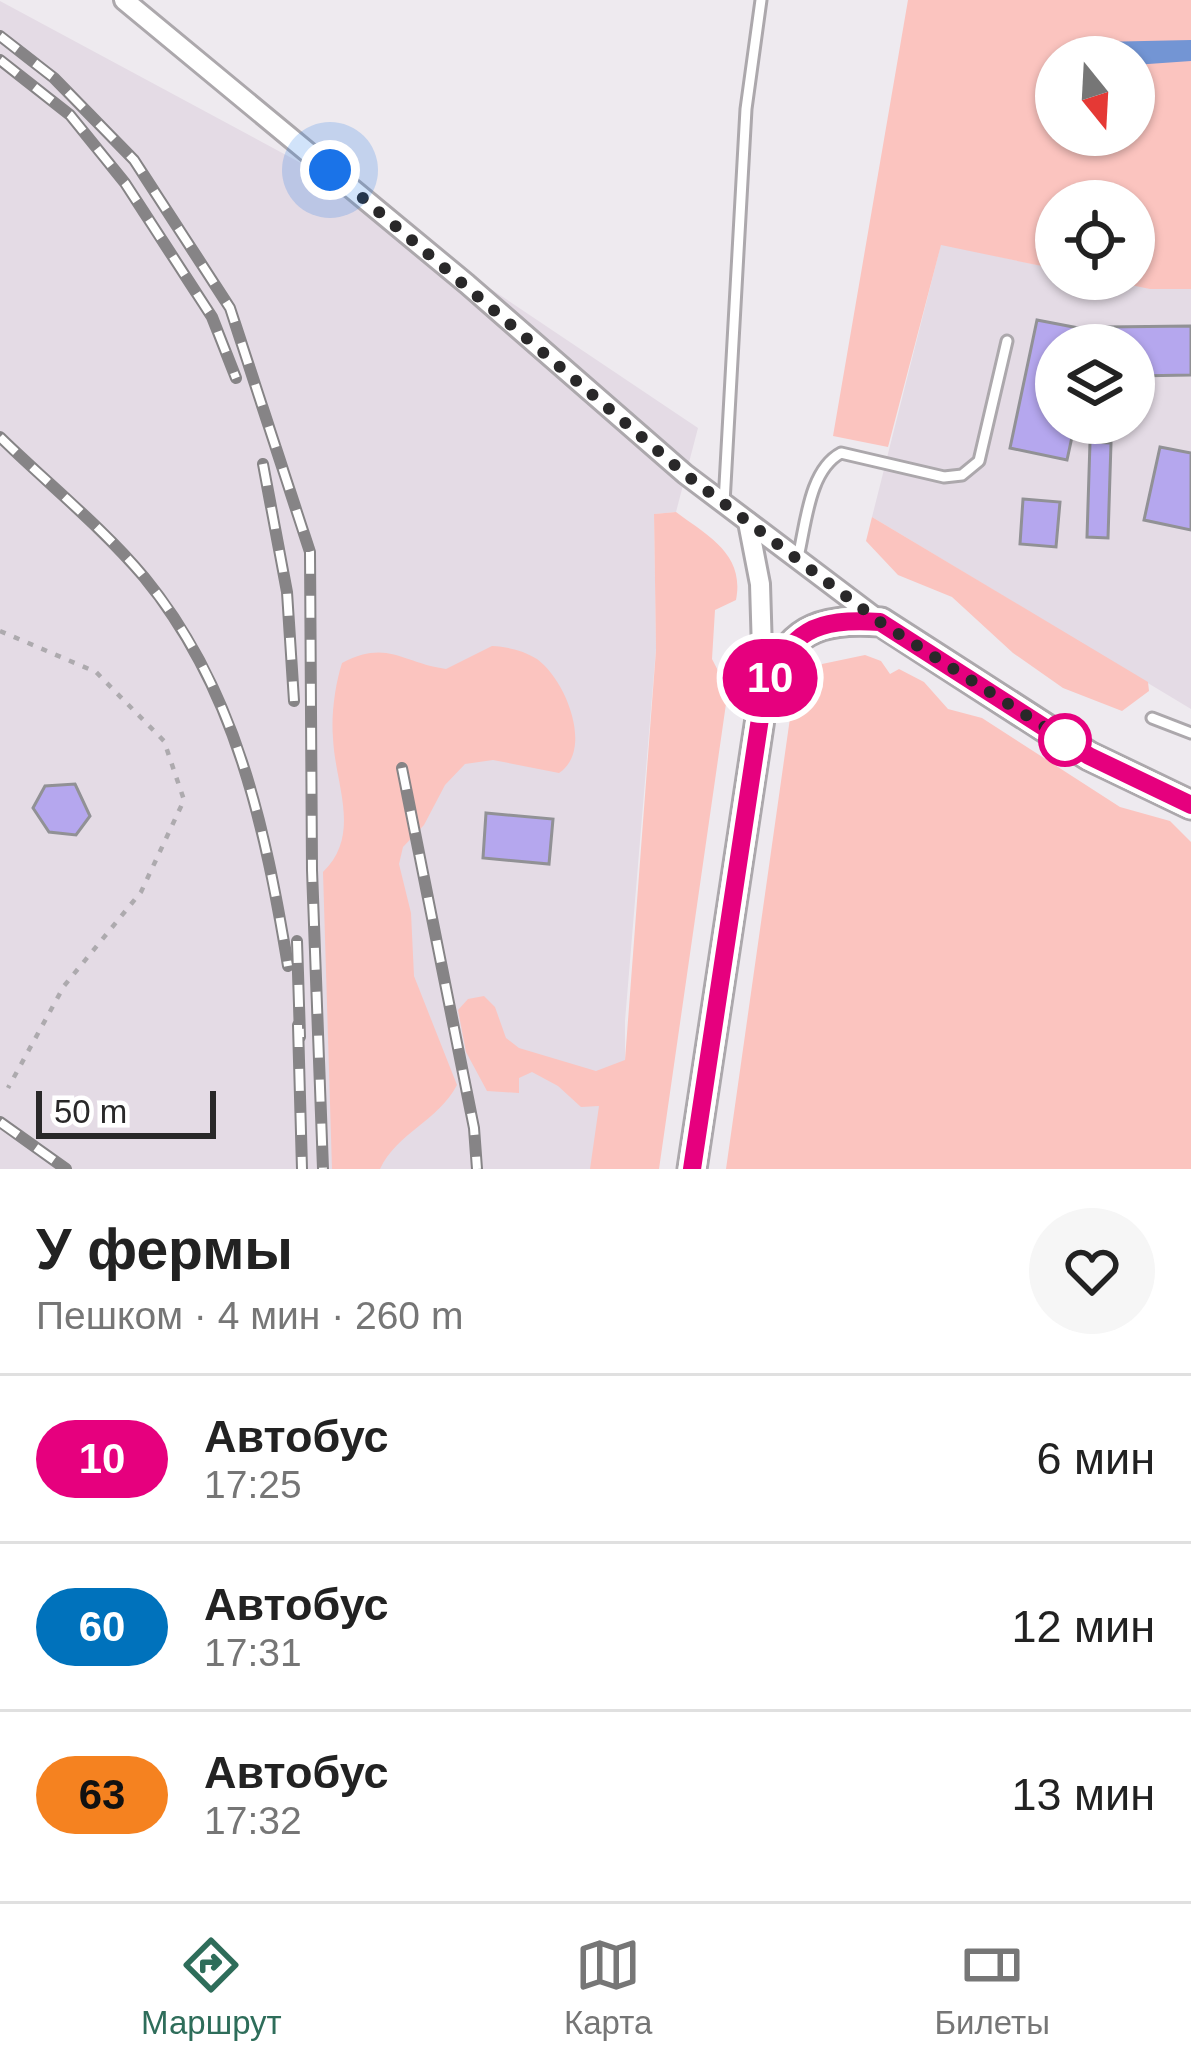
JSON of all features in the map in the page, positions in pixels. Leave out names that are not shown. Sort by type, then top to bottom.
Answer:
[{"type":"main road","points":[[692,1169],[764,692],[790,642],[829,622],[880,622],[1089,756],[1191,805]]},
{"type":"street","points":[[124,0],[724,504],[880,622]]},
{"type":"street","points":[[748,522],[760,584],[764,692]]},
{"type":"lane","points":[[724,504],[746,109],[761,0]]},
{"type":"lane","points":[[798,559],[817,482],[828,460],[841,454],[944,476],[962,475],[979,461],[1007,341]]},
{"type":"lane","points":[[1152,718],[1191,734]]},
{"type":"path","points":[[0,631],[96,672],[164,741],[184,800],[141,892],[64,986],[8,1088]]},
{"type":"shaded area","points":[[908,0],[1191,0],[1191,289],[1155,289],[1155,180],[1035,180],[1035,265],[941,245],[888,447],[833,436]]},
{"type":"shaded area","points":[[0,1],[312,169],[698,428],[676,512],[654,514],[656,649],[625,1021],[625,1169],[0,1169]]},
{"type":"shaded area","points":[[941,244],[1035,264],[1035,300],[1155,300],[1155,286],[1191,289],[1191,709],[872,517]]},
{"type":"shaded area","points":[[676,512],[711,538],[735,570],[736,600],[715,610],[712,659],[728,690],[659,1169],[590,1169],[599,1106],[581,1107],[558,1086],[532,1072],[519,1078],[519,1093],[487,1091],[466,1052],[458,1010],[468,999],[484,996],[495,1007],[506,1038],[519,1048],[596,1071],[625,1060],[656,650],[654,514]]},
{"type":"shaded area","points":[[872,517],[1148,682],[1149,691],[1122,711],[1063,688],[1013,653],[952,597],[898,575],[866,541]]},
{"type":"shaded area","points":[[492,646],[526,653],[548,669],[572,715],[574,748],[559,773],[493,760],[465,764],[445,785],[424,825],[403,847],[399,864],[411,913],[414,976],[457,1085],[380,1169],[332,1169],[323,872],[335,857],[344,825],[333,729],[342,663],[384,653],[446,669]]},
{"type":"shaded area","points":[[865,655],[881,661],[890,674],[899,669],[924,682],[948,709],[982,718],[1120,807],[1170,821],[1191,842],[1191,1169],[726,1169],[792,704],[822,664]]},
{"type":"water","points":[[1191,40],[1191,61],[1155,64],[1155,41]]},
{"type":"building","points":[[1155,326],[1191,326],[1191,375],[1155,376]]},
{"type":"building","points":[[1035,329],[1035,444],[1070,444],[1067,460],[1010,448]]},
{"type":"building","points":[[1090,444],[1111,444],[1108,538],[1087,537]]},
{"type":"building","points":[[1160,447],[1191,453],[1191,530],[1144,520]]},
{"type":"building","points":[[1023,499],[1060,502],[1056,547],[1020,544]]},
{"type":"building","points":[[75,784],[90,816],[76,835],[49,832],[33,808],[45,786]]},
{"type":"building","points":[[486,813],[553,819],[549,864],[483,858]]},
{"type":"railway","points":[[0,36],[54,78],[134,160],[230,308],[310,552],[312,870],[323,1169]]},
{"type":"railway","points":[[0,60],[70,115],[125,183],[212,317],[236,378]]},
{"type":"railway","points":[[0,437],[144,577],[202,665],[224,713],[257,811],[288,966]]},
{"type":"railway","points":[[263,464],[287,592],[294,701]]},
{"type":"railway","points":[[402,768],[474,1128],[477,1169]]},
{"type":"railway","points":[[297,941],[300,1037]]},
{"type":"railway","points":[[298,1025],[302,1169]]},
{"type":"railway","points":[[0,1122],[66,1169]]},
{"type":"bus line","name":"10","points":[[692,1169],[764,692],[790,642],[829,622],[880,622],[1089,756],[1191,805]]},
{"type":"route","points":[[330,170],[685,474],[880,622],[1065,740]]}]
